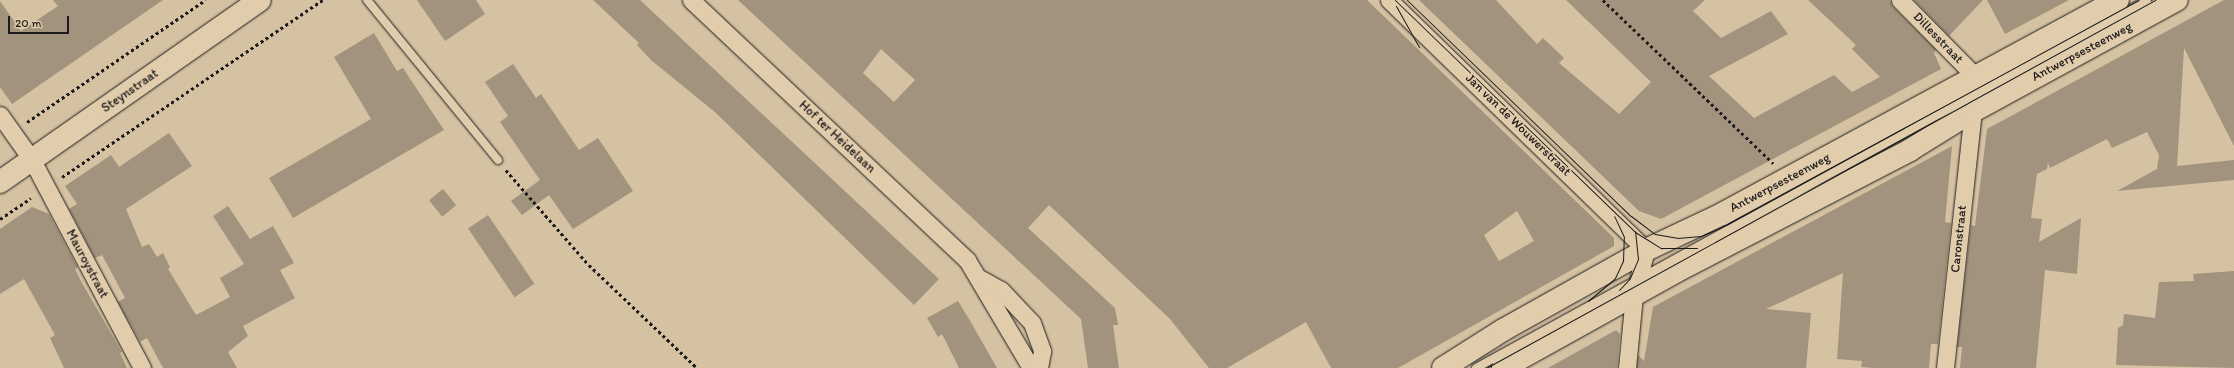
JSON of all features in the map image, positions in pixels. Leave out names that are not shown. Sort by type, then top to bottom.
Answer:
[{"type":"street","name":"Steynstraat","points":[[0,182],[260,0]]},
{"type":"street","name":"Hof ter Heidelaan","points":[[691,0],[968,260],[1031,368]]},
{"type":"street","name":"Jan van de Wouwerstraat","points":[[1389,0],[1646,250]]},
{"type":"street","name":"Dillesstraat","points":[[1900,0],[1975,76]]},
{"type":"street","name":"Antwerpsesteenweg","points":[[1443,368],[1503,330],[1646,250],[1788,178],[2118,0]]},
{"type":"street","name":"Antwerpsesteenweg","points":[[1503,368],[1637,286],[1910,150],[1973,111],[2177,0]]},
{"type":"street","name":"Caronstraat","points":[[1945,368],[1973,111]]},
{"type":"street","name":"Mauroystraat","points":[[0,115],[32,160],[142,368]]},
{"type":"street","points":[[1627,368],[1637,286],[1646,250]]},
{"type":"street","name":"Hof ter Heidelaan","points":[[979,278],[1001,290],[1032,323],[1042,351],[1039,368]]},
{"type":"lane","points":[[367,0],[498,160]]},
{"type":"lane","points":[[1476,368],[1637,286],[2147,0]]},
{"type":"path","points":[[12,132],[205,0]]},
{"type":"path","points":[[0,219],[322,0]]},
{"type":"path","points":[[1603,0],[1788,178]]},
{"type":"path","points":[[498,160],[589,265],[697,368]]},
{"type":"building","points":[[53,0],[163,0],[12,104],[0,87],[0,1],[21,31],[58,6]]},
{"type":"building","points":[[417,0],[476,0],[485,14],[445,41]]},
{"type":"building","points":[[593,0],[640,0],[939,279],[914,305],[716,113],[651,60],[637,45],[639,43]]},
{"type":"building","points":[[738,0],[1367,0],[1614,238],[1614,246],[1398,368],[1331,368],[1306,322],[1227,368],[1209,368],[1170,319],[1049,205],[1028,228],[1115,308],[1118,325],[1113,325],[1119,368],[1088,368],[1081,319]],"holes":[[[881,49],[915,80],[894,102],[863,73]],[[1517,211],[1534,241],[1499,261],[1484,235]]]},
{"type":"building","points":[[1419,0],[1496,0],[1537,44],[1543,38],[1564,58],[1559,63],[1619,114],[1651,82],[1566,0],[1705,0],[1693,11],[1721,38],[1771,11],[1788,34],[1709,76],[1754,118],[1834,75],[1852,92],[1880,77],[1852,49],[1856,45],[1808,0],[1890,0],[1893,7],[1936,50],[1934,53],[1941,69],[1661,219],[1639,211]]},
{"type":"building","points":[[1914,0],[1983,0],[1949,36]]},
{"type":"building","points":[[1987,0],[2069,0],[2005,34]]},
{"type":"building","points":[[2224,0],[2234,0],[2234,146],[2184,48],[2177,166],[2234,160],[2234,180],[2117,191],[2157,169],[2159,155],[2147,132],[2112,148],[2107,139],[2050,168],[2048,163],[2047,169],[2037,174],[2031,218],[2042,219],[2039,242],[2081,218],[2077,274],[2045,270],[2036,368],[1960,368],[1962,347],[1957,347],[1971,225],[1975,226],[1987,129]]},
{"type":"building","points":[[374,33],[397,71],[403,68],[444,130],[293,218],[269,178],[371,119],[334,57]]},
{"type":"building","points":[[513,64],[536,98],[541,94],[579,150],[598,138],[633,191],[573,229],[549,195],[522,215],[511,201],[540,180],[500,122],[508,116],[485,82]]},
{"type":"building","points":[[169,133],[192,166],[126,209],[142,247],[149,244],[157,257],[163,253],[170,267],[168,269],[196,315],[230,297],[220,278],[244,264],[213,216],[228,206],[250,239],[273,226],[294,263],[280,270],[295,298],[243,326],[248,336],[228,352],[237,368],[163,368],[147,338],[140,342],[118,302],[125,298],[115,279],[102,255],[95,258],[69,209],[77,204],[65,186],[111,155],[119,167]]},
{"type":"building","points":[[1952,146],[1945,222],[1951,223],[1938,344],[1931,344],[1929,368],[1861,367],[1862,361],[1837,359],[1843,273],[1766,309],[1811,313],[1806,368],[1637,368],[1638,355],[1644,361],[1653,307]]},
{"type":"building","points":[[443,189],[456,205],[442,217],[429,200]]},
{"type":"building","points":[[32,207],[49,214],[78,268],[75,269],[82,283],[122,352],[120,353],[127,368],[64,368],[50,338],[55,335],[24,279],[0,294],[0,229]]},
{"type":"building","points":[[488,215],[534,284],[515,297],[468,228]]},
{"type":"building","points":[[2234,271],[2234,368],[2116,365],[2118,328],[2123,325],[2124,314],[2155,318],[2159,282],[2194,281],[2193,274]]},
{"type":"building","points":[[958,301],[997,368],[959,368],[942,334],[938,337],[927,318]]},
{"type":"building","points":[[1616,330],[1620,334],[1617,368],[1548,368]]},
{"type":"tram line","points":[[1395,0],[1635,232],[1661,248],[1697,248]]},
{"type":"tram line","points":[[1407,0],[1631,216],[1655,234],[1677,238],[1701,236],[1726,225],[2139,0]]},
{"type":"tram line","points":[[1486,368],[2155,0]]},
{"type":"tram line","points":[[1396,6],[1419,47]]},
{"type":"tram line","points":[[1588,301],[1615,278],[1623,261],[1624,237],[1614,216]]},
{"type":"tram line","points":[[1619,290],[1630,278],[1638,259],[1635,231]]}]
